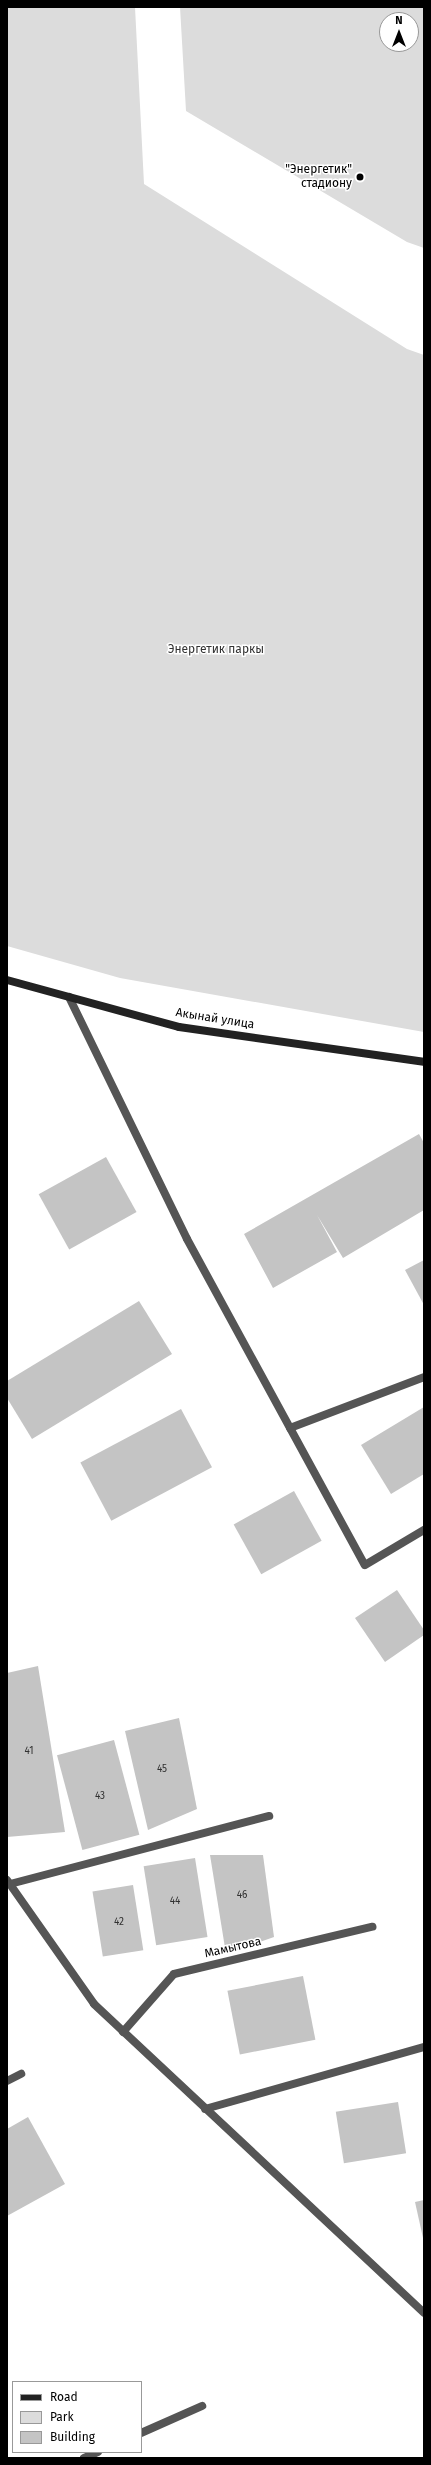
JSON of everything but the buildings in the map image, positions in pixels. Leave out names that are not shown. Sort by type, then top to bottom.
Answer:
[{"type":"main road","name":"Акынай улица","points":[[7,980],[179,1027],[424,1062]]},
{"type":"street","points":[[69,997],[187,1239],[365,1565],[424,1530]]},
{"type":"street","points":[[290,1428],[424,1377]]},
{"type":"street","points":[[269,1816],[8,1882],[94,2004],[424,2313]]},
{"type":"street","name":"Мамытова","points":[[123,2032],[174,1974],[372,1927]]},
{"type":"street","points":[[205,2109],[424,2047]]},
{"type":"street","points":[[7,2081],[21,2074]]},
{"type":"street","points":[[142,2433],[202,2406]]},
{"type":"street","points":[[84,2458],[96,2453]]},
{"type":"green space","name":"Энергетик паркы","points":[[7,7],[135,7],[144,184],[407,349],[424,355],[424,1032],[120,978],[7,946]]},
{"type":"green space","name":"\"Энергетик\" стадиону","points":[[180,7],[424,7],[424,248],[407,242],[186,111]]},
{"type":"place","name":"\"Энергетик\" стадиону","points":[[360,177]]}]
